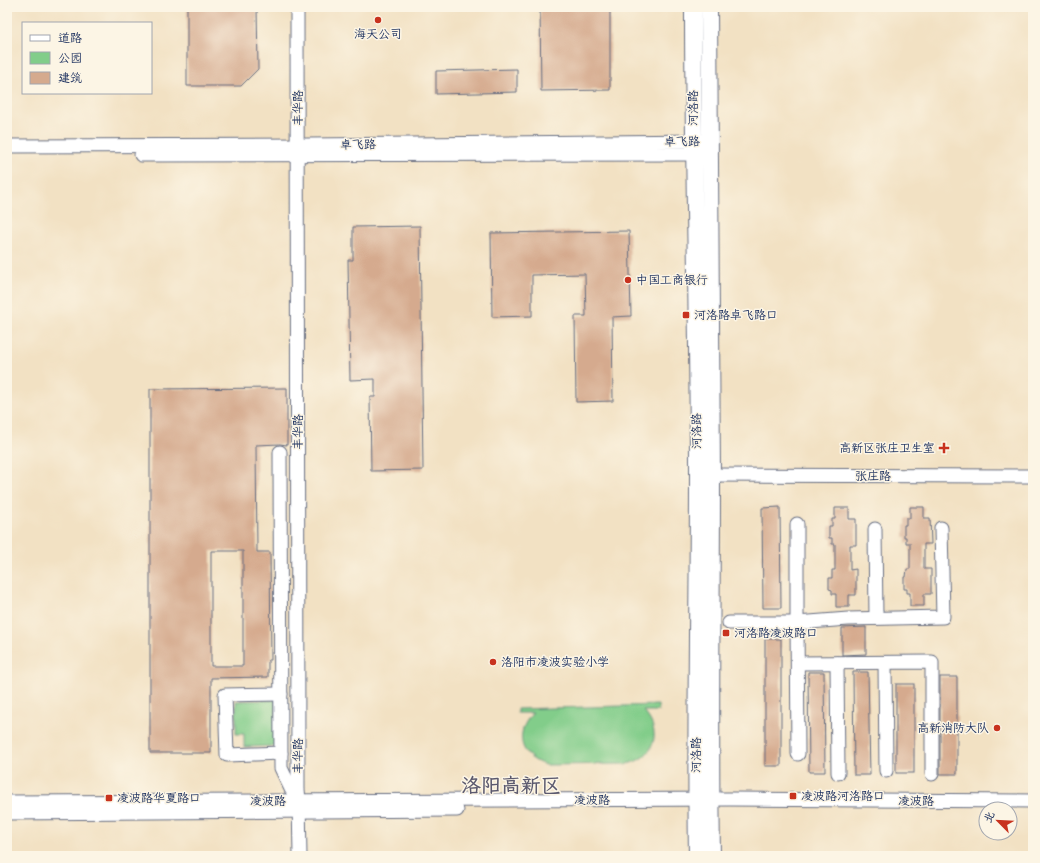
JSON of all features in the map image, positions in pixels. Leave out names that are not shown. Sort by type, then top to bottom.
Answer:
[{"type":"main road","name":"河洛路","points":[[693,7],[701,148],[712,475],[704,804],[697,856]]},
{"type":"main road","name":"河洛路","points":[[709,7],[701,148],[698,475],[704,804],[712,856]]},
{"type":"street","name":"丰华路","points":[[297,7],[301,150]]},
{"type":"street","name":"丰华路","points":[[304,7],[301,150],[303,806],[306,856]]},
{"type":"street","name":"卓飞路","points":[[7,146],[301,150]]},
{"type":"street","name":"卓飞路","points":[[7,155],[301,150],[701,148]]},
{"type":"street","points":[[280,452],[281,768],[291,789],[303,806]]},
{"type":"street","name":"张庄路","points":[[712,475],[1033,476]]},
{"type":"street","points":[[797,524],[798,754]]},
{"type":"street","points":[[729,624],[797,623],[876,618],[943,617],[941,528]]},
{"type":"street","points":[[875,529],[876,618]]},
{"type":"street","points":[[885,662],[886,771]]},
{"type":"street","points":[[798,663],[932,662],[932,774]]},
{"type":"street","points":[[837,663],[838,773]]},
{"type":"street","points":[[281,694],[225,695],[226,754],[281,753]]},
{"type":"street","name":"凌波路","points":[[7,802],[303,806],[1033,801]]},
{"type":"street","name":"凌波路","points":[[704,804],[1033,806]]},
{"type":"street","name":"丰华路","points":[[300,856],[303,806]]},
{"type":"street","name":"凌波路","points":[[7,813],[303,806]]},
{"type":"green space","points":[[276,700],[276,746],[244,747],[244,734],[236,734],[236,701]]},
{"type":"green space","points":[[658,705],[658,711],[643,711],[653,727],[653,743],[650,750],[637,761],[627,764],[546,765],[537,762],[530,757],[522,744],[523,728],[533,713],[517,713],[517,709]]},
{"type":"building","points":[[187,7],[257,7],[258,69],[241,86],[187,86]]},
{"type":"building","points":[[540,7],[610,7],[610,90],[541,91]]},
{"type":"building","points":[[517,69],[517,92],[436,94],[436,71]]},
{"type":"building","points":[[420,226],[423,470],[371,471],[370,397],[375,397],[375,379],[350,380],[348,260],[353,260],[353,227]]},
{"type":"building","points":[[629,231],[631,316],[612,317],[613,401],[576,402],[575,316],[586,316],[585,274],[532,275],[532,316],[492,317],[491,233]]},
{"type":"building","points":[[287,388],[287,445],[256,445],[257,552],[270,552],[271,660],[268,660],[268,677],[211,678],[211,753],[150,753],[150,389]],"holes":[[[211,551],[243,551],[243,666],[211,666]]]},
{"type":"building","points":[[780,507],[781,608],[763,608],[762,508]]},
{"type":"building","points":[[910,507],[924,507],[924,518],[930,518],[931,544],[924,544],[924,569],[931,569],[931,594],[924,594],[924,606],[910,606],[910,593],[907,593],[907,589],[904,589],[904,577],[906,577],[907,569],[910,569],[910,543],[906,543],[906,537],[904,537],[904,525],[906,525],[906,518],[910,518]]},
{"type":"building","points":[[835,508],[849,508],[849,519],[856,519],[856,545],[850,545],[850,570],[856,569],[856,595],[849,595],[849,607],[836,607],[836,594],[832,594],[832,590],[829,589],[829,578],[832,578],[832,570],[835,570],[835,544],[832,544],[832,538],[829,538],[829,526],[832,526],[832,519],[835,519]]},
{"type":"building","points":[[866,627],[866,654],[842,655],[842,628]]},
{"type":"building","points":[[765,639],[781,639],[781,766],[765,766]]},
{"type":"building","points":[[808,672],[824,672],[825,772],[809,772]]},
{"type":"building","points":[[853,672],[868,672],[870,775],[854,775]]},
{"type":"building","points":[[940,677],[957,677],[957,774],[940,774]]},
{"type":"building","points":[[896,684],[914,684],[914,773],[896,773]]},
{"type":"place","name":"海天公司","points":[[378,20]]},
{"type":"place","name":"中国工商银行","points":[[628,280]]},
{"type":"place","name":"河洛路卓飞路口","points":[[686,315]]},
{"type":"place","name":"高新区张庄卫生室","points":[[944,448]]},
{"type":"place","name":"河洛路凌波路口","points":[[726,633]]},
{"type":"place","name":"洛阳市凌波实验小学","points":[[493,662]]},
{"type":"place","name":"高新消防大队","points":[[997,728]]},
{"type":"place","name":"凌波路河洛路口","points":[[793,796]]},
{"type":"place","name":"凌波路华夏路口","points":[[109,798]]},
{"type":"district","name":"洛阳高新区","points":[[511,787]]}]
